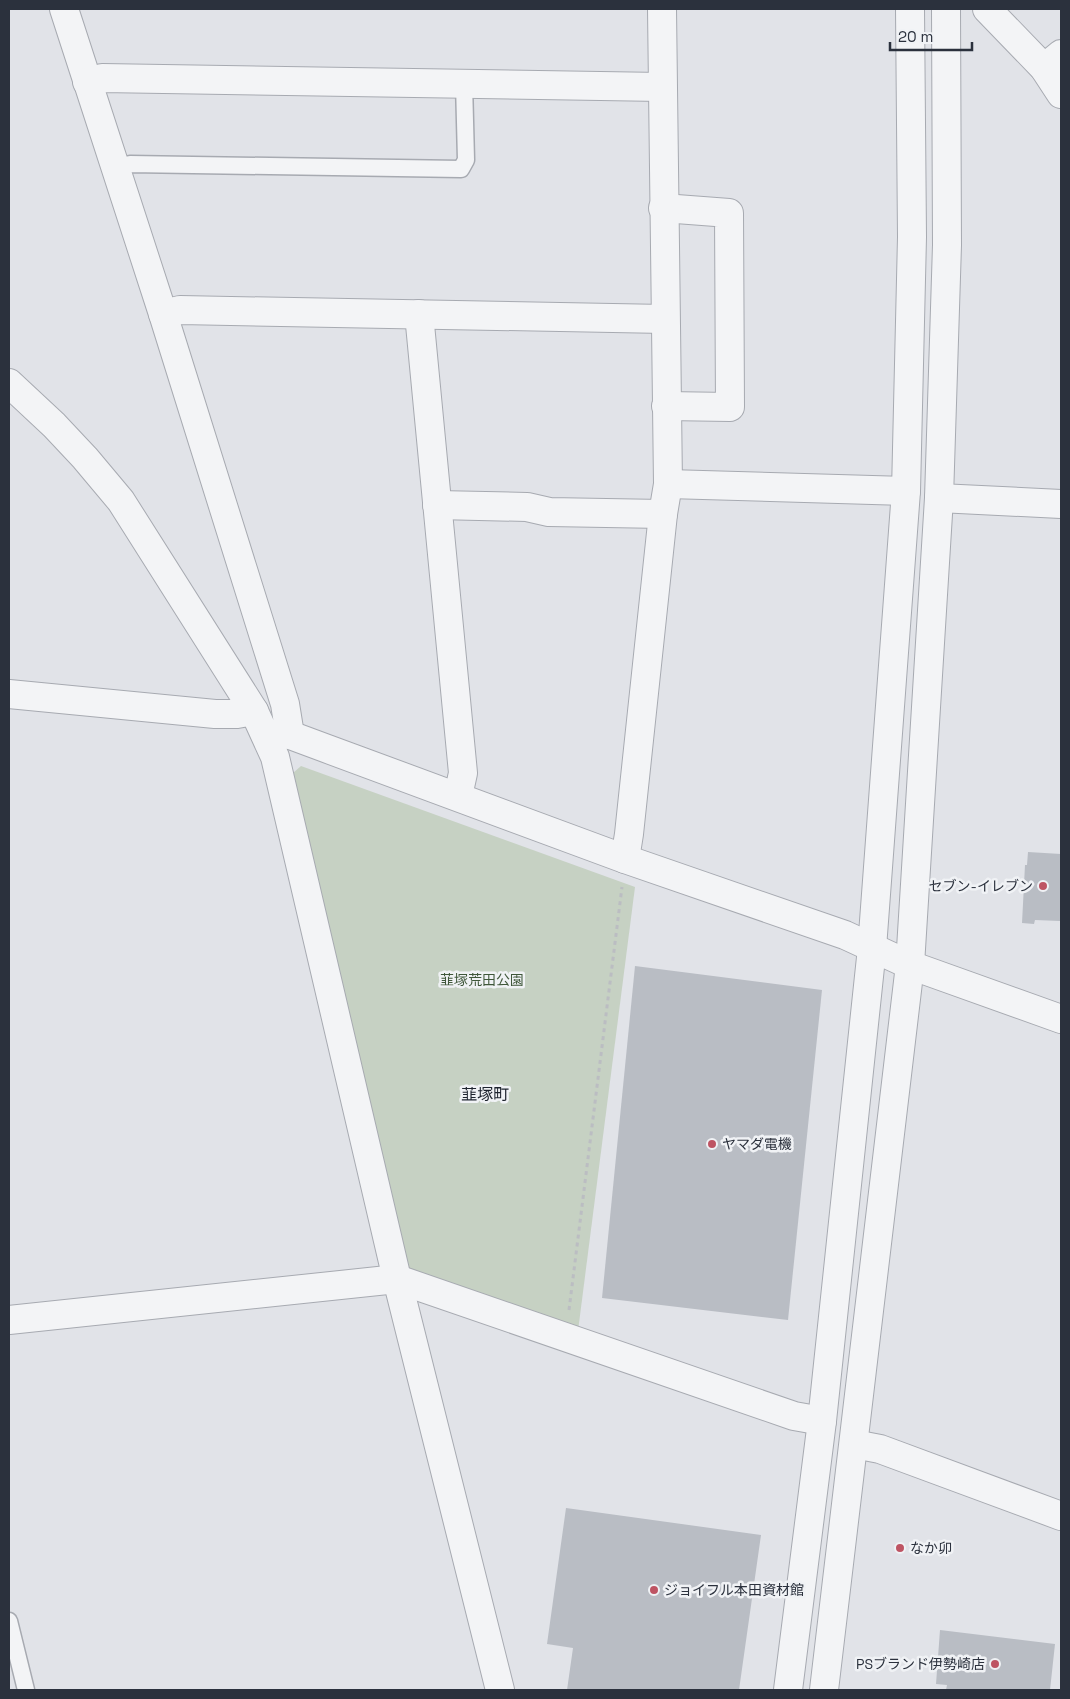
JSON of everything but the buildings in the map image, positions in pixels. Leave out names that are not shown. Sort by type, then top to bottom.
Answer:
[{"type":"street","points":[[64,9],[163,314],[282,695],[270,726]]},
{"type":"street","points":[[625,859],[630,834],[663,514],[668,484],[662,9]]},
{"type":"street","points":[[788,1690],[822,1421],[872,948],[906,491],[912,237],[910,9]]},
{"type":"street","points":[[824,1690],[910,965],[939,498],[947,245],[946,9]]},
{"type":"street","points":[[987,9],[1052,61],[1061,94]]},
{"type":"street","points":[[87,82],[102,78],[662,87]]},
{"type":"street","points":[[664,208],[729,213],[730,407],[666,406]]},
{"type":"street","points":[[163,314],[180,310],[665,319]]},
{"type":"street","points":[[419,314],[463,773],[458,796]]},
{"type":"street","points":[[9,382],[61,432],[121,501],[270,726],[275,757],[397,1279],[500,1690]]},
{"type":"street","points":[[668,484],[906,491]]},
{"type":"street","points":[[939,498],[1061,504]]},
{"type":"street","points":[[437,505],[527,506],[549,512],[663,514]]},
{"type":"street","points":[[9,694],[216,714],[237,714],[625,859],[845,935],[910,965],[1061,1019]]},
{"type":"street","points":[[9,1320],[397,1279],[794,1416],[822,1421]]},
{"type":"street","points":[[854,1444],[880,1449],[1061,1516]]},
{"type":"lane","points":[[114,167],[130,164],[461,169],[466,160],[464,83]]},
{"type":"lane","points":[[9,1621],[26,1690]]},
{"type":"path","points":[[568,1317],[625,859]]},
{"type":"green space","name":"韮塚荒田公園","points":[[301,766],[635,887],[578,1331],[405,1271],[293,773]]},
{"type":"place","name":"セブン-イレブン","points":[[1043,886]]},
{"type":"place","name":"ヤマダ電機","points":[[712,1144]]},
{"type":"place","name":"なか卯","points":[[900,1548]]},
{"type":"place","name":"ジョイフル本田資材館","points":[[654,1590]]},
{"type":"place","name":"PSブランド伊勢崎店","points":[[995,1664]]},
{"type":"district","name":"韮塚町","points":[[485,1094]]}]
